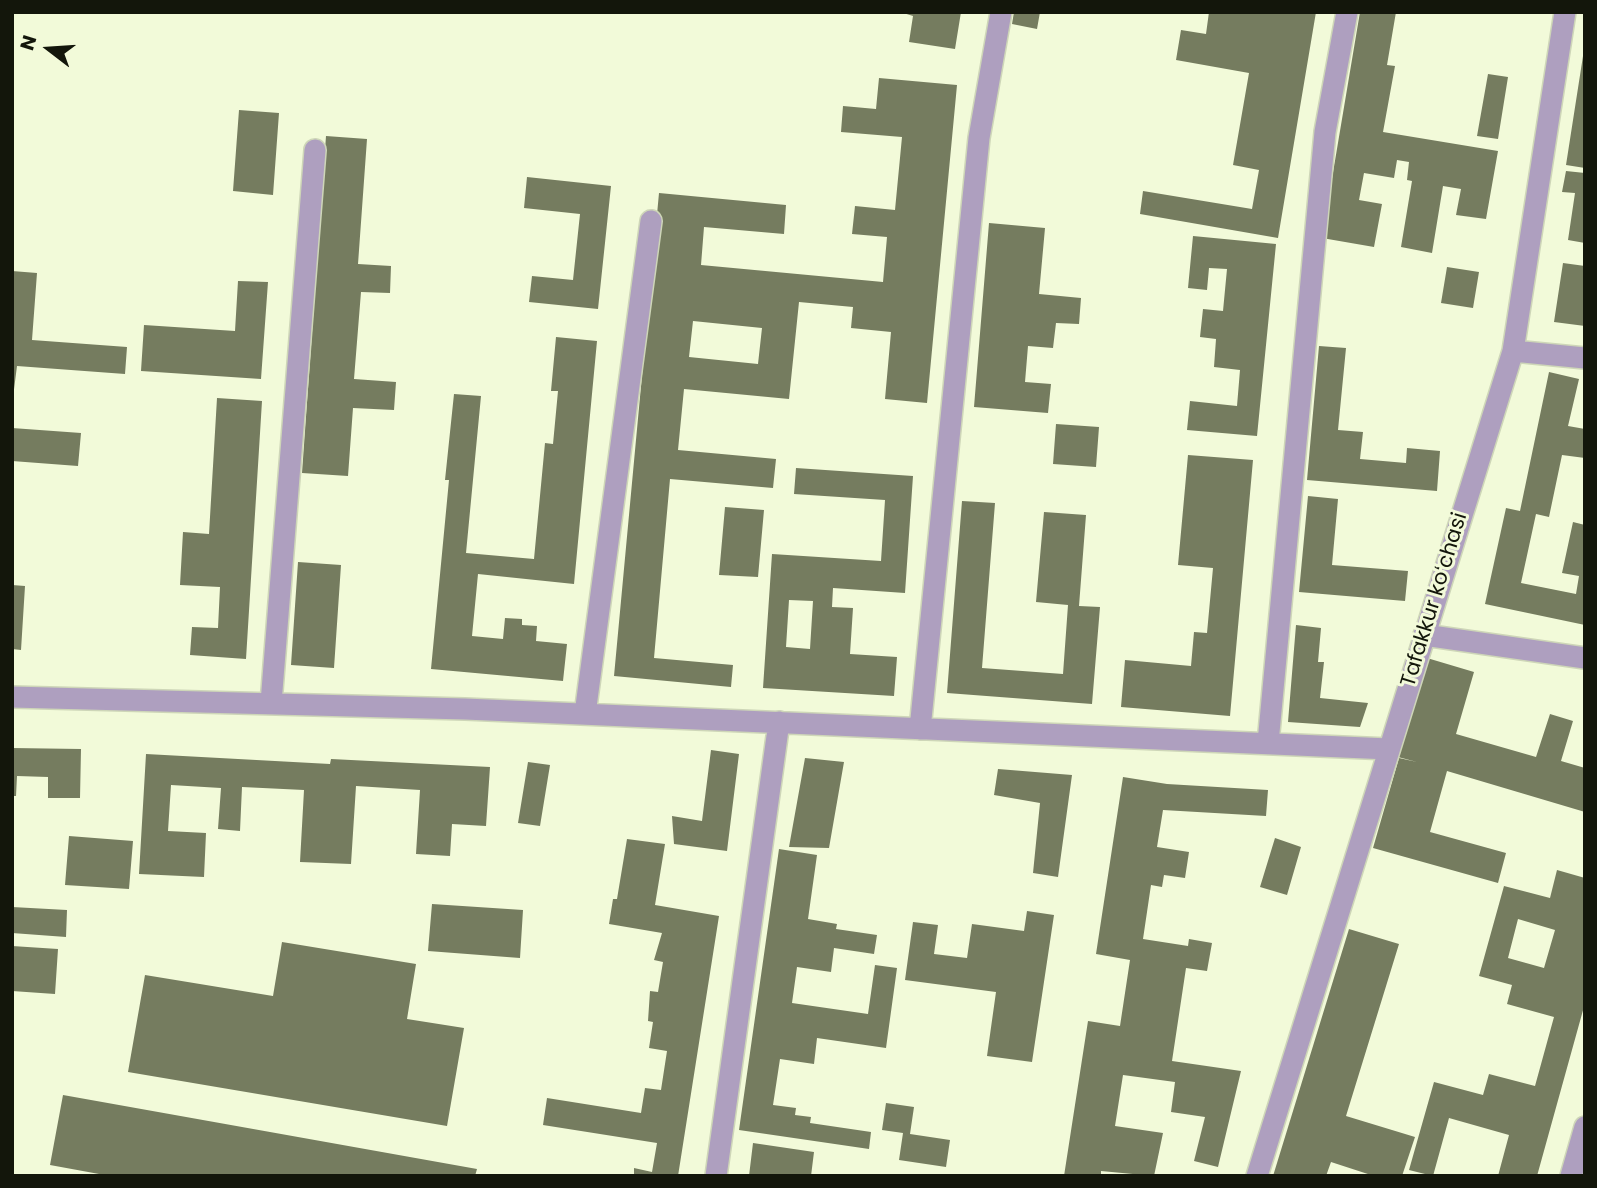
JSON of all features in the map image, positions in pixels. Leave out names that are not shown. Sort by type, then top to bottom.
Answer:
[{"type":"street","points":[[920,729],[979,138],[1001,12]]},
{"type":"street","points":[[1268,744],[1325,132],[1347,12]]},
{"type":"street","name":"Tafakkur koʻchasi","points":[[1257,1176],[1513,351],[1565,12]]},
{"type":"street","points":[[271,703],[314,150]]},
{"type":"street","points":[[585,714],[651,221]]},
{"type":"street","points":[[1513,351],[1585,358]]},
{"type":"street","points":[[1424,635],[1585,658]]},
{"type":"street","points":[[12,697],[585,714],[1389,749]]},
{"type":"street","points":[[716,1176],[779,722]]},
{"type":"street","points":[[1571,1176],[1585,1126]]},
{"type":"building","points":[[900,12],[961,12],[955,49],[909,42],[913,16]]},
{"type":"building","points":[[1014,12],[1040,12],[1037,29],[1012,24]]},
{"type":"building","points":[[1209,12],[1316,12],[1278,238],[1140,214],[1143,191],[1252,209],[1259,170],[1233,165],[1249,73],[1176,60],[1181,30],[1206,34]]},
{"type":"building","points":[[1360,12],[1396,12],[1387,65],[1395,66],[1383,132],[1498,151],[1486,219],[1456,215],[1461,189],[1443,186],[1432,253],[1401,247],[1412,181],[1407,180],[1409,162],[1397,160],[1394,178],[1364,173],[1359,200],[1382,204],[1374,247],[1322,238]]},
{"type":"building","points":[[1585,56],[1585,168],[1566,165]]},
{"type":"building","points":[[1488,74],[1508,77],[1498,139],[1477,136]]},
{"type":"building","points":[[879,78],[957,85],[927,403],[885,399],[891,332],[851,328],[853,307],[799,302],[789,399],[684,389],[678,450],[776,459],[773,488],[670,479],[654,658],[733,665],[731,687],[614,676],[659,193],[786,205],[784,234],[704,227],[701,265],[883,282],[887,237],[852,234],[855,206],[895,210],[902,137],[841,132],[843,106],[876,109]],"holes":[[[693,321],[762,328],[758,364],[689,357]]]},
{"type":"building","points":[[239,110],[279,113],[273,195],[233,191]]},
{"type":"building","points":[[326,136],[367,139],[358,264],[391,266],[390,293],[361,292],[354,379],[396,382],[394,410],[353,408],[348,476],[302,473]]},
{"type":"building","points":[[1566,171],[1585,173],[1585,243],[1568,240],[1575,193],[1562,192]]},
{"type":"building","points":[[527,177],[611,186],[598,309],[529,302],[532,276],[573,280],[580,214],[524,208]]},
{"type":"building","points":[[989,223],[1045,228],[1039,294],[1081,298],[1079,324],[1056,323],[1053,348],[1028,346],[1025,382],[1051,384],[1048,413],[974,407]]},
{"type":"building","points":[[1193,236],[1276,244],[1257,436],[1187,430],[1190,401],[1237,406],[1240,370],[1214,367],[1216,339],[1200,337],[1203,309],[1223,311],[1227,269],[1209,268],[1207,290],[1188,288]]},
{"type":"building","points":[[1563,263],[1585,266],[1585,326],[1554,322]]},
{"type":"building","points":[[1447,267],[1479,272],[1473,308],[1441,303]]},
{"type":"building","points":[[12,271],[37,273],[32,340],[127,347],[125,374],[17,366],[12,405]]},
{"type":"building","points":[[238,281],[268,282],[261,379],[141,371],[144,325],[235,331]]},
{"type":"building","points":[[556,337],[597,341],[574,584],[478,574],[472,636],[503,639],[505,618],[522,619],[522,625],[537,626],[536,641],[567,644],[563,681],[431,669],[449,480],[445,480],[454,394],[481,396],[466,553],[534,559],[545,443],[553,444],[558,391],[551,391]]},
{"type":"building","points":[[1319,346],[1346,348],[1338,430],[1363,432],[1360,459],[1406,463],[1407,448],[1440,451],[1437,491],[1307,480]]},
{"type":"building","points":[[1549,372],[1579,379],[1568,426],[1585,429],[1585,458],[1562,455],[1549,517],[1536,514],[1521,583],[1576,594],[1579,576],[1562,573],[1573,522],[1585,525],[1585,625],[1485,604],[1506,508],[1520,511]]},
{"type":"building","points":[[217,398],[262,401],[246,659],[190,655],[192,627],[218,628],[220,587],[180,585],[183,532],[209,534]]},
{"type":"building","points":[[1056,424],[1099,427],[1096,467],[1053,464]]},
{"type":"building","points":[[12,428],[81,433],[78,466],[12,461]]},
{"type":"building","points":[[1188,455],[1253,460],[1230,716],[1121,707],[1125,660],[1191,666],[1194,632],[1207,633],[1213,568],[1178,565]]},
{"type":"building","points":[[796,468],[913,476],[905,593],[833,588],[832,607],[853,608],[850,654],[897,657],[894,696],[763,688],[772,554],[881,561],[885,500],[794,494]],"holes":[[[789,600],[813,601],[810,649],[786,647]]]},
{"type":"building","points":[[1308,496],[1338,499],[1332,565],[1408,571],[1405,601],[1299,592]]},
{"type":"building","points":[[962,501],[995,503],[982,668],[1063,674],[1068,605],[1036,602],[1044,512],[1086,515],[1079,606],[1100,607],[1092,704],[947,693]]},
{"type":"building","points":[[725,507],[764,510],[758,577],[719,575]]},
{"type":"building","points":[[298,562],[341,565],[334,668],[291,665]]},
{"type":"building","points":[[12,585],[25,586],[21,650],[12,649]]},
{"type":"building","points":[[1296,625],[1321,628],[1318,662],[1324,662],[1320,698],[1368,703],[1360,727],[1288,722]]},
{"type":"building","points":[[1427,658],[1474,672],[1456,734],[1536,757],[1550,714],[1573,721],[1561,761],[1585,768],[1585,812],[1447,771],[1430,832],[1506,853],[1498,883],[1373,848],[1399,758],[1417,762],[1398,757]]},
{"type":"building","points":[[12,748],[81,749],[80,798],[48,798],[48,777],[17,776],[16,796],[12,796]]},
{"type":"building","points":[[711,750],[739,754],[727,851],[674,844],[672,816],[702,821]]},
{"type":"building","points":[[146,754],[330,764],[331,759],[490,767],[486,826],[452,824],[450,856],[416,854],[420,790],[356,786],[351,864],[300,862],[304,790],[242,787],[240,831],[218,829],[221,788],[171,785],[168,831],[206,833],[204,877],[139,874]]},
{"type":"building","points":[[805,758],[844,762],[829,848],[789,847]]},
{"type":"building","points":[[528,762],[550,765],[540,826],[518,823]]},
{"type":"building","points":[[998,769],[1072,775],[1058,877],[1033,873],[1040,803],[994,795]]},
{"type":"building","points":[[1123,777],[1167,784],[1268,790],[1266,816],[1163,810],[1157,847],[1189,852],[1185,878],[1164,875],[1162,887],[1151,885],[1143,939],[1188,946],[1189,939],[1212,943],[1207,971],[1186,968],[1172,1061],[1241,1071],[1218,1167],[1194,1161],[1205,1117],[1171,1112],[1175,1082],[1123,1075],[1115,1126],[1163,1133],[1154,1176],[1101,1171],[1101,1176],[1064,1176],[1088,1021],[1120,1026],[1130,960],[1096,954]]},
{"type":"building","points":[[69,836],[133,841],[129,889],[65,885]]},
{"type":"building","points":[[1275,838],[1301,847],[1287,895],[1260,887]]},
{"type":"building","points":[[627,839],[665,844],[655,905],[719,916],[678,1176],[634,1176],[634,1168],[652,1172],[657,1143],[543,1125],[547,1098],[641,1113],[645,1088],[661,1090],[667,1051],[649,1048],[653,1022],[648,1021],[650,991],[658,992],[663,962],[654,960],[662,933],[609,924],[613,899],[617,899]]},
{"type":"building","points":[[779,849],[817,855],[808,919],[837,924],[836,929],[877,935],[874,954],[834,948],[831,972],[797,967],[792,1003],[868,1014],[875,965],[897,968],[886,1048],[817,1038],[814,1064],[780,1059],[773,1105],[796,1108],[795,1115],[811,1117],[810,1123],[871,1132],[869,1149],[739,1130]]},
{"type":"building","points":[[1557,870],[1585,878],[1585,1003],[1537,1176],[1498,1176],[1509,1135],[1449,1118],[1433,1176],[1409,1170],[1434,1082],[1483,1095],[1489,1074],[1535,1086],[1554,1017],[1507,1004],[1512,985],[1479,976],[1504,886],[1550,898]],"holes":[[[1518,919],[1555,930],[1544,968],[1508,958]]]},
{"type":"building","points":[[432,904],[523,910],[520,958],[428,951]]},
{"type":"building","points":[[12,907],[67,910],[66,937],[12,933]]},
{"type":"building","points":[[1027,911],[1054,915],[1032,1062],[987,1056],[996,992],[905,980],[913,922],[938,925],[934,954],[967,958],[972,924],[1024,931]]},
{"type":"building","points":[[1349,929],[1399,944],[1346,1116],[1415,1137],[1402,1176],[1374,1176],[1331,1162],[1326,1176],[1273,1176]]},
{"type":"building","points":[[282,942],[416,964],[407,1019],[464,1028],[447,1126],[128,1072],[145,975],[273,996]]},
{"type":"building","points":[[12,946],[58,949],[55,994],[12,991]]},
{"type":"building","points":[[63,1095],[477,1169],[475,1176],[110,1176],[50,1165]]},
{"type":"building","points":[[886,1103],[914,1107],[910,1134],[950,1140],[946,1167],[899,1160],[903,1133],[882,1130]]},
{"type":"building","points":[[753,1143],[814,1152],[811,1176],[749,1176]]}]
